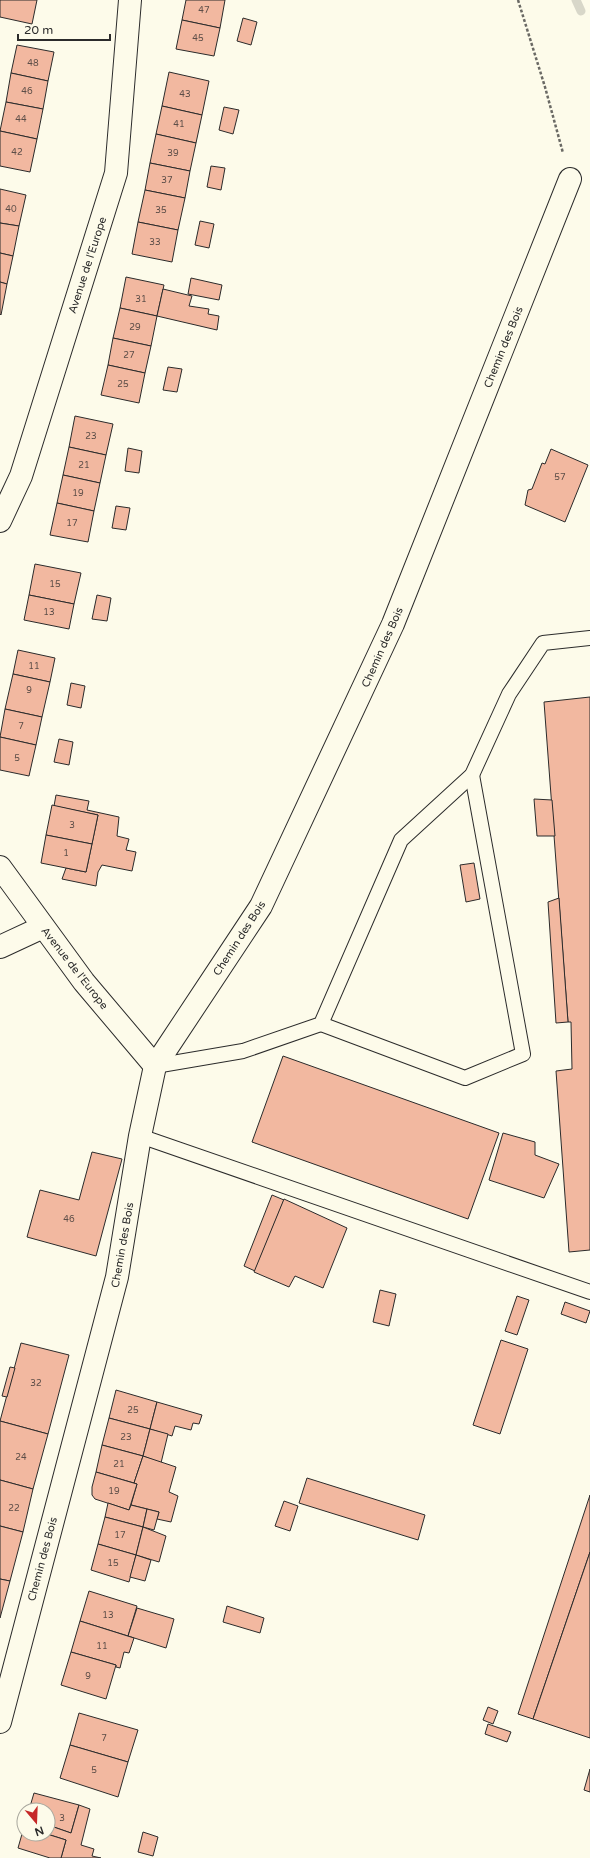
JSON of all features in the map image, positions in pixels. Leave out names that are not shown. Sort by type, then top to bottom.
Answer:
[{"type":"street","name":"Avenue de l'Europe","points":[[0,521],[21,476],[116,173],[130,0]]},
{"type":"street","name":"Chemin des Bois","points":[[0,1722],[117,1277],[140,1136],[155,1066],[261,906],[393,624],[570,179]]},
{"type":"street","name":"Avenue de l'Europe","points":[[0,867],[84,982],[155,1066]]},
{"type":"street","points":[[0,947],[43,927]]},
{"type":"lane","points":[[321,1024],[402,840],[472,775],[509,694],[543,643],[590,638]]},
{"type":"lane","points":[[155,1066],[243,1051],[321,1024],[465,1078],[523,1054],[472,775]]},
{"type":"lane","points":[[140,1136],[590,1292]]},
{"type":"path","points":[[518,0],[545,87],[570,179]]},
{"type":"building","points":[[0,0],[37,0],[32,24],[0,17]]},
{"type":"building","points":[[186,0],[225,0],[220,28],[182,20]]},
{"type":"building","points":[[243,18],[257,22],[251,45],[237,41]]},
{"type":"building","points":[[182,20],[220,28],[214,56],[176,49]]},
{"type":"building","points":[[17,45],[54,52],[48,81],[11,73]]},
{"type":"building","points":[[169,72],[209,81],[202,115],[162,106]]},
{"type":"building","points":[[11,73],[48,81],[43,109],[6,102]]},
{"type":"building","points":[[6,102],[43,109],[37,139],[0,131]]},
{"type":"building","points":[[162,106],[202,115],[196,143],[156,134]]},
{"type":"building","points":[[224,107],[239,110],[233,134],[219,130]]},
{"type":"building","points":[[0,131],[37,139],[30,172],[0,166]]},
{"type":"building","points":[[156,134],[196,143],[190,171],[150,163]]},
{"type":"building","points":[[150,163],[190,171],[185,198],[145,190]]},
{"type":"building","points":[[211,166],[225,168],[221,190],[207,187]]},
{"type":"building","points":[[0,189],[26,195],[19,226],[0,223]]},
{"type":"building","points":[[145,190],[185,198],[178,230],[138,222]]},
{"type":"building","points":[[200,221],[214,224],[209,248],[195,245]]},
{"type":"building","points":[[138,222],[178,230],[172,262],[132,254]]},
{"type":"building","points":[[0,223],[19,226],[13,256],[0,253]]},
{"type":"building","points":[[0,253],[13,256],[7,284],[0,282]]},
{"type":"building","points":[[126,277],[164,285],[157,316],[120,308]]},
{"type":"building","points":[[191,278],[222,285],[219,300],[188,294]]},
{"type":"building","points":[[0,282],[7,284],[1,315],[0,314]]},
{"type":"building","points":[[163,289],[192,296],[189,306],[209,309],[208,314],[219,316],[217,330],[157,316]]},
{"type":"building","points":[[120,308],[157,316],[151,346],[113,338]]},
{"type":"building","points":[[113,338],[151,346],[145,373],[108,365]]},
{"type":"building","points":[[108,365],[145,373],[139,403],[101,395]]},
{"type":"building","points":[[168,367],[182,369],[177,392],[163,390]]},
{"type":"building","points":[[75,416],[113,424],[106,455],[69,447]]},
{"type":"building","points":[[69,447],[106,455],[100,483],[63,475]]},
{"type":"building","points":[[128,448],[142,451],[139,473],[125,471]]},
{"type":"building","points":[[551,449],[588,465],[565,522],[525,505],[528,490],[532,489],[542,463],[545,464]]},
{"type":"building","points":[[63,475],[100,483],[94,511],[57,503]]},
{"type":"building","points":[[57,503],[94,511],[88,542],[50,535]]},
{"type":"building","points":[[116,506],[130,508],[126,530],[112,528]]},
{"type":"building","points":[[35,564],[81,573],[74,604],[29,595]]},
{"type":"building","points":[[29,595],[74,604],[69,629],[24,620]]},
{"type":"building","points":[[97,595],[111,598],[107,621],[92,619]]},
{"type":"building","points":[[18,650],[55,658],[50,682],[13,674]]},
{"type":"building","points":[[13,674],[50,682],[42,717],[5,709]]},
{"type":"building","points":[[71,683],[85,686],[81,708],[67,705]]},
{"type":"building","points":[[590,697],[590,1250],[569,1252],[556,1071],[572,1069],[571,1022],[568,1022],[544,702]]},
{"type":"building","points":[[5,709],[42,717],[36,745],[0,737]]},
{"type":"building","points":[[0,737],[36,745],[29,776],[0,770]]},
{"type":"building","points":[[59,739],[73,742],[69,765],[54,762]]},
{"type":"building","points":[[56,795],[89,801],[87,810],[119,817],[117,836],[129,839],[126,850],[136,852],[132,871],[102,865],[98,872],[96,886],[62,879],[66,868],[86,872],[98,815],[54,806]]},
{"type":"building","points":[[534,799],[552,800],[555,836],[537,836]]},
{"type":"building","points":[[52,805],[98,815],[92,844],[46,835]]},
{"type":"building","points":[[46,835],[92,844],[86,872],[41,863]]},
{"type":"building","points":[[474,863],[480,899],[466,902],[460,865]]},
{"type":"building","points":[[559,898],[568,1022],[556,1023],[548,902]]},
{"type":"building","points":[[283,1056],[499,1133],[468,1219],[252,1142]]},
{"type":"building","points":[[503,1133],[535,1142],[535,1155],[559,1164],[544,1198],[489,1180]]},
{"type":"building","points":[[92,1152],[122,1159],[96,1256],[27,1237],[40,1190],[79,1200]]},
{"type":"building","points":[[272,1195],[284,1200],[255,1271],[244,1266]]},
{"type":"building","points":[[284,1199],[347,1228],[323,1288],[295,1276],[289,1287],[254,1272]]},
{"type":"building","points":[[380,1290],[396,1294],[389,1326],[373,1322]]},
{"type":"building","points":[[517,1296],[529,1300],[517,1335],[505,1331]]},
{"type":"building","points":[[565,1302],[590,1311],[586,1323],[561,1314]]},
{"type":"building","points":[[501,1340],[528,1349],[500,1434],[473,1425]]},
{"type":"building","points":[[21,1343],[69,1355],[48,1434],[0,1421]]},
{"type":"building","points":[[10,1367],[15,1368],[7,1397],[2,1396]]},
{"type":"building","points":[[116,1390],[157,1402],[150,1429],[109,1418]]},
{"type":"building","points":[[157,1402],[202,1415],[199,1424],[193,1423],[191,1430],[175,1426],[172,1436],[150,1429]]},
{"type":"building","points":[[109,1418],[150,1429],[143,1456],[102,1445]]},
{"type":"building","points":[[0,1421],[48,1434],[33,1489],[0,1480]]},
{"type":"building","points":[[150,1429],[168,1434],[161,1463],[143,1456]]},
{"type":"building","points":[[102,1445],[143,1456],[134,1483],[96,1472]]},
{"type":"building","points":[[143,1456],[176,1467],[169,1492],[178,1496],[171,1522],[157,1519],[159,1512],[131,1505],[137,1484],[134,1483]]},
{"type":"building","points":[[96,1472],[137,1484],[129,1510],[95,1499],[92,1495],[92,1487]]},
{"type":"building","points":[[307,1478],[425,1515],[418,1540],[299,1503]]},
{"type":"building","points":[[0,1480],[33,1489],[23,1532],[0,1526]]},
{"type":"building","points":[[590,1495],[590,1552],[533,1719],[518,1714]]},
{"type":"building","points":[[284,1501],[298,1506],[290,1531],[275,1526]]},
{"type":"building","points":[[108,1503],[129,1510],[131,1505],[147,1509],[143,1527],[105,1517]]},
{"type":"building","points":[[147,1509],[159,1512],[154,1530],[143,1527]]},
{"type":"building","points":[[105,1517],[143,1527],[136,1555],[98,1544]]},
{"type":"building","points":[[0,1526],[23,1532],[10,1581],[0,1579]]},
{"type":"building","points":[[143,1527],[166,1536],[159,1562],[136,1555]]},
{"type":"building","points":[[98,1544],[136,1555],[129,1582],[91,1570]]},
{"type":"building","points":[[590,1552],[590,1738],[533,1719]]},
{"type":"building","points":[[136,1555],[151,1560],[145,1581],[130,1577]]},
{"type":"building","points":[[0,1579],[10,1581],[0,1618]]},
{"type":"building","points":[[89,1591],[137,1606],[128,1636],[80,1621]]},
{"type":"building","points":[[227,1606],[264,1618],[260,1633],[223,1622]]},
{"type":"building","points":[[137,1608],[174,1619],[166,1648],[128,1636]]},
{"type":"building","points":[[80,1621],[134,1638],[129,1653],[124,1652],[120,1668],[116,1667],[116,1665],[71,1652]]},
{"type":"building","points":[[71,1652],[116,1665],[106,1699],[61,1685]]},
{"type":"building","points":[[488,1707],[498,1711],[493,1724],[483,1720]]},
{"type":"building","points":[[79,1713],[138,1730],[128,1762],[70,1745]]},
{"type":"building","points":[[488,1724],[511,1732],[507,1742],[485,1734]]},
{"type":"building","points":[[70,1745],[128,1762],[118,1797],[60,1778]]},
{"type":"building","points":[[590,1769],[590,1792],[584,1790]]},
{"type":"building","points":[[34,1793],[79,1805],[71,1833],[56,1828],[56,1802],[31,1802]]},
{"type":"building","points":[[79,1805],[90,1809],[81,1845],[94,1849],[92,1856],[101,1858],[61,1858],[66,1840],[56,1837],[56,1828],[71,1833]]},
{"type":"building","points":[[143,1832],[158,1837],[153,1856],[138,1852]]},
{"type":"building","points":[[56,1837],[66,1840],[61,1858],[50,1858],[18,1848],[20,1842],[56,1842]]},
{"type":"waterway","points":[[576,0],[581,11]]}]
